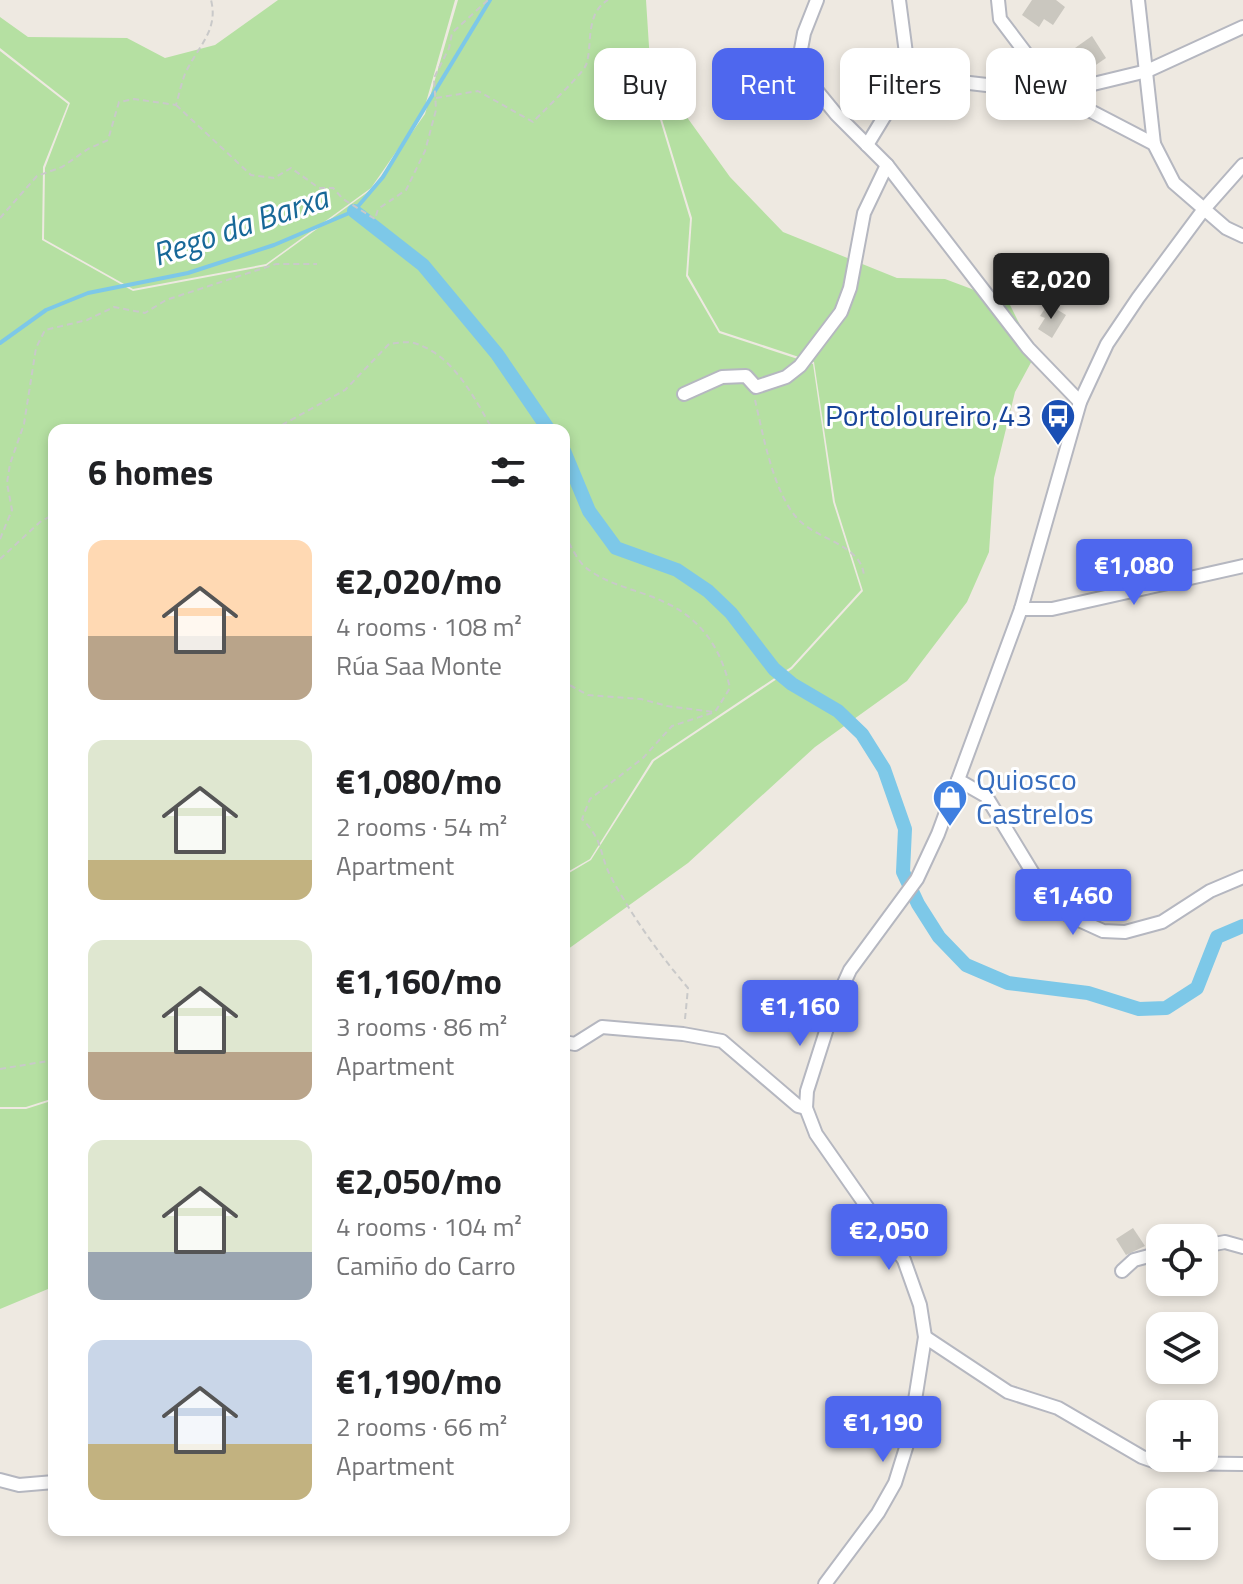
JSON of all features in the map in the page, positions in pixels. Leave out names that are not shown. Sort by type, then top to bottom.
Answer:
[{"type":"street","points":[[817,0],[804,33],[800,70],[836,114],[887,165],[1028,348],[1080,402]]},
{"type":"street","points":[[899,0],[905,48]]},
{"type":"street","points":[[998,0],[1000,19],[1022,48]]},
{"type":"street","points":[[1138,0],[1154,144],[1174,183],[1226,228],[1243,236]]},
{"type":"street","points":[[1096,83],[1147,71],[1243,27]]},
{"type":"street","points":[[1096,114],[1154,144]]},
{"type":"street","points":[[867,145],[882,120]]},
{"type":"street","points":[[684,394],[722,377],[746,376],[756,387],[786,377],[815,350],[841,312],[850,288],[864,213],[887,165]]},
{"type":"street","points":[[825,1584],[878,1513],[895,1483],[909,1438],[925,1337],[920,1305],[904,1260],[816,1134],[806,1108],[816,1058],[850,970],[917,879],[958,780],[1021,609],[1080,402],[1107,344],[1204,209],[1243,165]]},
{"type":"street","points":[[1021,609],[1052,609],[1243,566]]},
{"type":"street","points":[[958,780],[986,796],[1045,893],[1068,915],[1103,931],[1125,932],[1162,922],[1210,891],[1243,877]]},
{"type":"street","points":[[570,1043],[575,1044],[602,1027],[683,1034],[722,1041],[798,1106],[806,1108]]},
{"type":"street","points":[[1218,1243],[1243,1247]]},
{"type":"street","points":[[1122,1271],[1134,1260],[1146,1257]]},
{"type":"street","points":[[925,1337],[949,1350],[1008,1392],[1058,1408],[1142,1457],[1159,1463],[1243,1464]]},
{"type":"street","points":[[0,1480],[19,1485],[48,1483]]},
{"type":"path","points":[[176,105],[185,74],[212,27],[215,16],[211,0]]},
{"type":"path","points":[[0,218],[37,176],[62,167],[108,140],[119,102],[134,99],[176,105],[251,175],[274,178],[291,168],[319,188],[333,188],[343,199],[375,219],[378,209],[406,190],[425,151],[436,98],[434,78],[449,48],[452,33],[488,0]]},
{"type":"path","points":[[436,98],[478,91],[533,122],[586,65],[588,34],[602,3],[608,0]]},
{"type":"path","points":[[0,539],[12,510],[7,483],[10,464],[24,424],[36,348],[45,330],[87,320],[114,307],[145,313],[166,300],[276,264],[317,264]]},
{"type":"path","points":[[284,424],[345,390],[389,344],[413,343],[439,357],[473,391],[490,424]]},
{"type":"path","points":[[756,387],[759,420],[777,480],[790,509],[806,526],[856,557],[864,568],[864,577]]},
{"type":"path","points":[[0,559],[48,517]]},
{"type":"path","points":[[570,543],[583,564],[608,580],[665,602],[711,637],[724,661],[730,688],[715,712],[672,726],[643,758],[590,799],[582,819],[598,835],[603,860],[611,878],[645,935],[688,988],[683,1034]]},
{"type":"path","points":[[570,685],[588,695],[641,699],[715,712]]},
{"type":"path","points":[[0,1069],[48,1061]]},
{"type":"green space","points":[[278,0],[455,0],[423,113],[371,188],[266,264],[133,289],[44,239],[45,168],[70,103],[0,48],[0,17],[28,37],[127,38],[165,58],[215,45]]},
{"type":"green space","points":[[458,0],[646,0],[649,48],[594,48],[594,120],[660,120],[690,219],[686,276],[719,333],[813,364],[833,502],[861,590],[791,667],[652,760],[590,859],[570,871],[570,424],[48,424],[48,1100],[26,1107],[0,1107],[0,51],[68,104],[43,167],[42,240],[133,291],[266,266],[372,189],[425,114]]},
{"type":"green space","points":[[662,120],[689,120],[730,177],[783,232],[897,278],[945,279],[1009,303],[1035,355],[1015,392],[994,478],[989,552],[967,602],[907,681],[815,747],[688,863],[570,948],[570,872],[591,860],[654,761],[792,669],[863,591],[835,502],[814,362],[720,331],[688,275],[692,218]]},
{"type":"green space","points":[[48,1102],[48,1289],[0,1309],[0,1109],[26,1109]]},
{"type":"building","points":[[1032,0],[1056,0],[1065,7],[1053,25],[1044,19],[1039,27],[1022,15]]},
{"type":"building","points":[[1092,36],[1106,58],[1096,65],[1096,48],[1075,48]]},
{"type":"building","points":[[1048,304],[1066,315],[1052,338],[1038,329],[1045,318],[1040,316]]},
{"type":"building","points":[[1133,1228],[1145,1246],[1126,1255],[1116,1239]]},
{"type":"waterway","name":"Rego da Barxa","points":[[0,343],[46,310],[88,293],[188,273],[274,245],[354,211],[383,177],[490,0]]},
{"type":"waterway","points":[[354,211],[423,265],[497,354],[545,424]]},
{"type":"waterway","points":[[570,465],[589,511],[616,548],[677,570],[708,591],[731,613],[774,669],[792,684],[838,711],[862,734],[884,769],[905,829],[903,872],[939,937],[966,965],[1008,983],[1088,993],[1139,1009],[1166,1008],[1197,988],[1217,937],[1243,926]]},
{"type":"place","name":"Portoloureiro,43","points":[[1058,447]]},
{"type":"place","name":"Quiosco Castrelos","points":[[950,828]]}]
